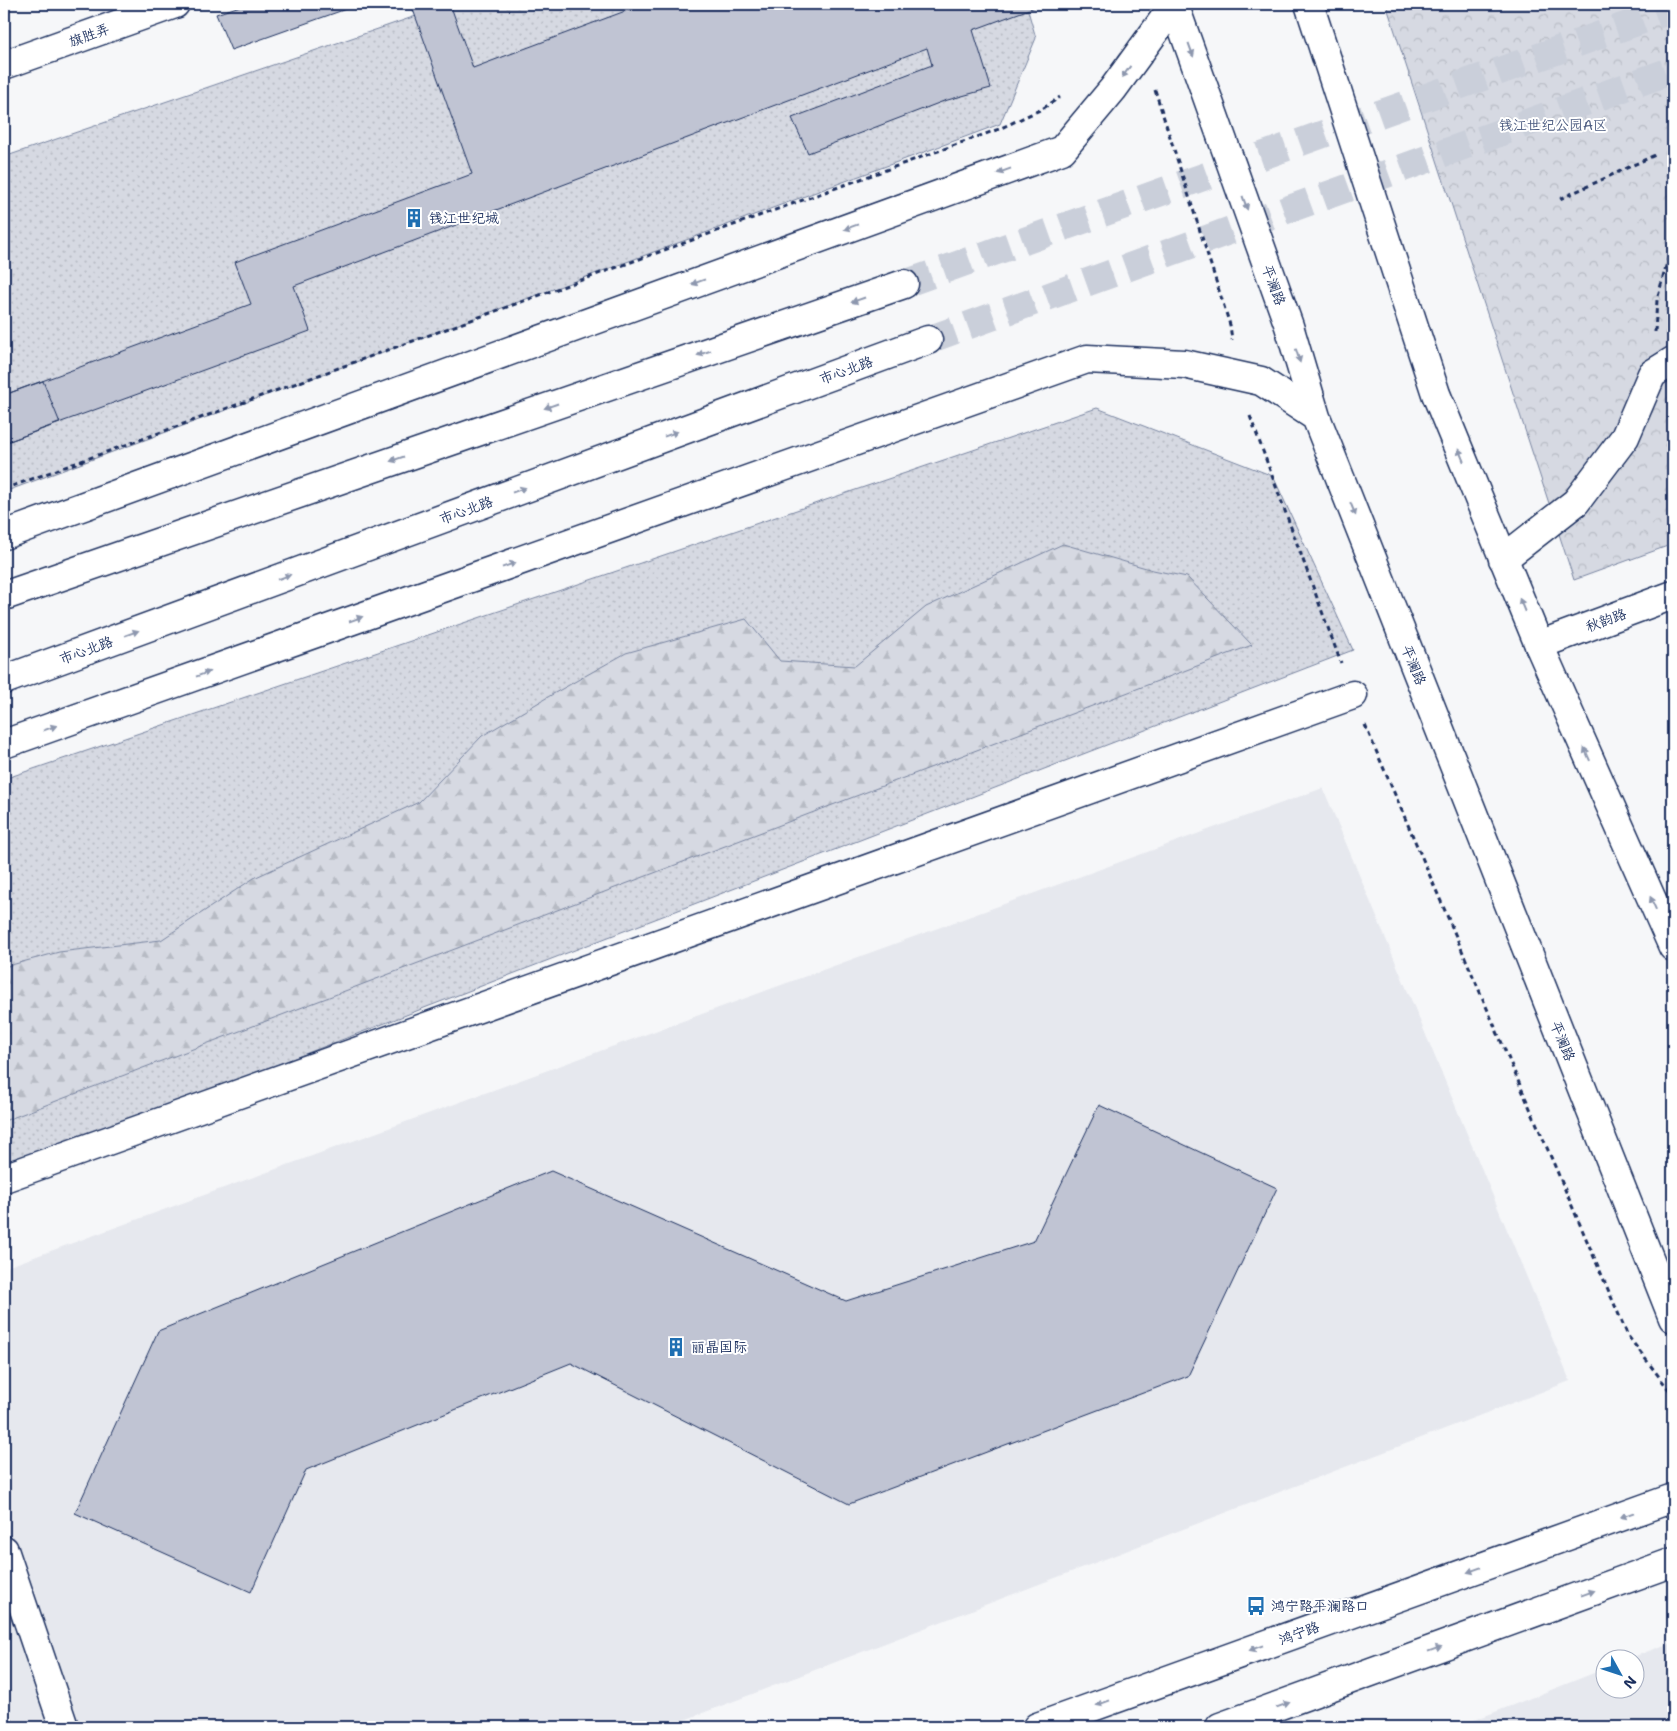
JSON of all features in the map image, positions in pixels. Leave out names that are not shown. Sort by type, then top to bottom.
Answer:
[{"type":"main road","name":"旗胜弄","points":[[4,65],[174,4]]},
{"type":"main road","points":[[4,534],[1062,150],[1113,89],[1174,4]]},
{"type":"main road","name":"平澜路","points":[[1174,4],[1289,326],[1316,418],[1673,1318]]},
{"type":"main road","points":[[1309,4],[1436,394],[1539,645],[1673,947]]},
{"type":"main road","points":[[4,596],[904,284]]},
{"type":"main road","name":"市心北路","points":[[4,680],[928,340]]},
{"type":"main road","points":[[4,744],[1087,359],[1184,364],[1261,381],[1316,418]]},
{"type":"main road","points":[[1503,559],[1576,502],[1624,438],[1663,368]]},
{"type":"main road","name":"秋韵路","points":[[1539,645],[1673,595]]},
{"type":"main road","points":[[4,1178],[1353,695]]},
{"type":"main road","name":"鸿宁路","points":[[1037,1727],[1673,1498]]},
{"type":"main road","points":[[4,1550],[64,1727]]},
{"type":"main road","points":[[1220,1727],[1673,1562]]},
{"type":"path","points":[[4,489],[999,130],[1042,109],[1062,95]]},
{"type":"path","points":[[1560,199],[1655,155]]},
{"type":"path","points":[[1663,368],[1657,300],[1673,240]]},
{"type":"shaded area","points":[[1323,788],[1570,1381],[666,1727],[4,1727],[4,1268]]},
{"type":"shaded area","points":[[1673,1642],[1673,1727],[1457,1727],[1594,1673],[1594,1698],[1644,1698],[1644,1653]]},
{"type":"green space","points":[[451,4],[1026,4],[1036,38],[1000,124],[4,492],[4,157]]},
{"type":"green space","name":"钱江世纪公园A区","points":[[1386,4],[1673,4],[1673,544],[1574,580]]},
{"type":"green space","points":[[1097,408],[1273,476],[1353,650],[4,1170],[4,779]]},
{"type":"green space","points":[[1063,544],[1153,570],[1187,577],[1252,645],[4,1121],[4,967],[59,952],[161,940],[254,878],[419,802],[482,736],[626,653],[746,619],[780,661],[855,666],[926,607]]},
{"type":"building","points":[[246,4],[360,4],[231,50],[216,14]]},
{"type":"building","name":"钱江世纪城","points":[[411,4],[450,4],[473,68],[644,4],[1043,4],[973,30],[991,88],[944,101],[808,153],[792,118],[932,65],[927,48],[294,286],[310,331],[4,443],[4,395],[251,304],[235,262],[472,174]]},
{"type":"building","points":[[43,381],[60,423],[4,443],[4,395]]},
{"type":"building","name":"丽晶国际","points":[[1099,1105],[1277,1188],[1188,1376],[849,1504],[571,1363],[306,1470],[251,1592],[75,1513],[158,1331],[551,1171],[846,1301],[1034,1241]]},
{"type":"tunnel","points":[[904,284],[1673,9]]},
{"type":"tunnel","points":[[928,340],[1673,70]]},
{"type":"place","name":"钱江世纪城","points":[[414,218]]},
{"type":"place","name":"丽晶国际","points":[[676,1347]]},
{"type":"place","name":"鸿宁路平澜路口","points":[[1256,1606]]}]
